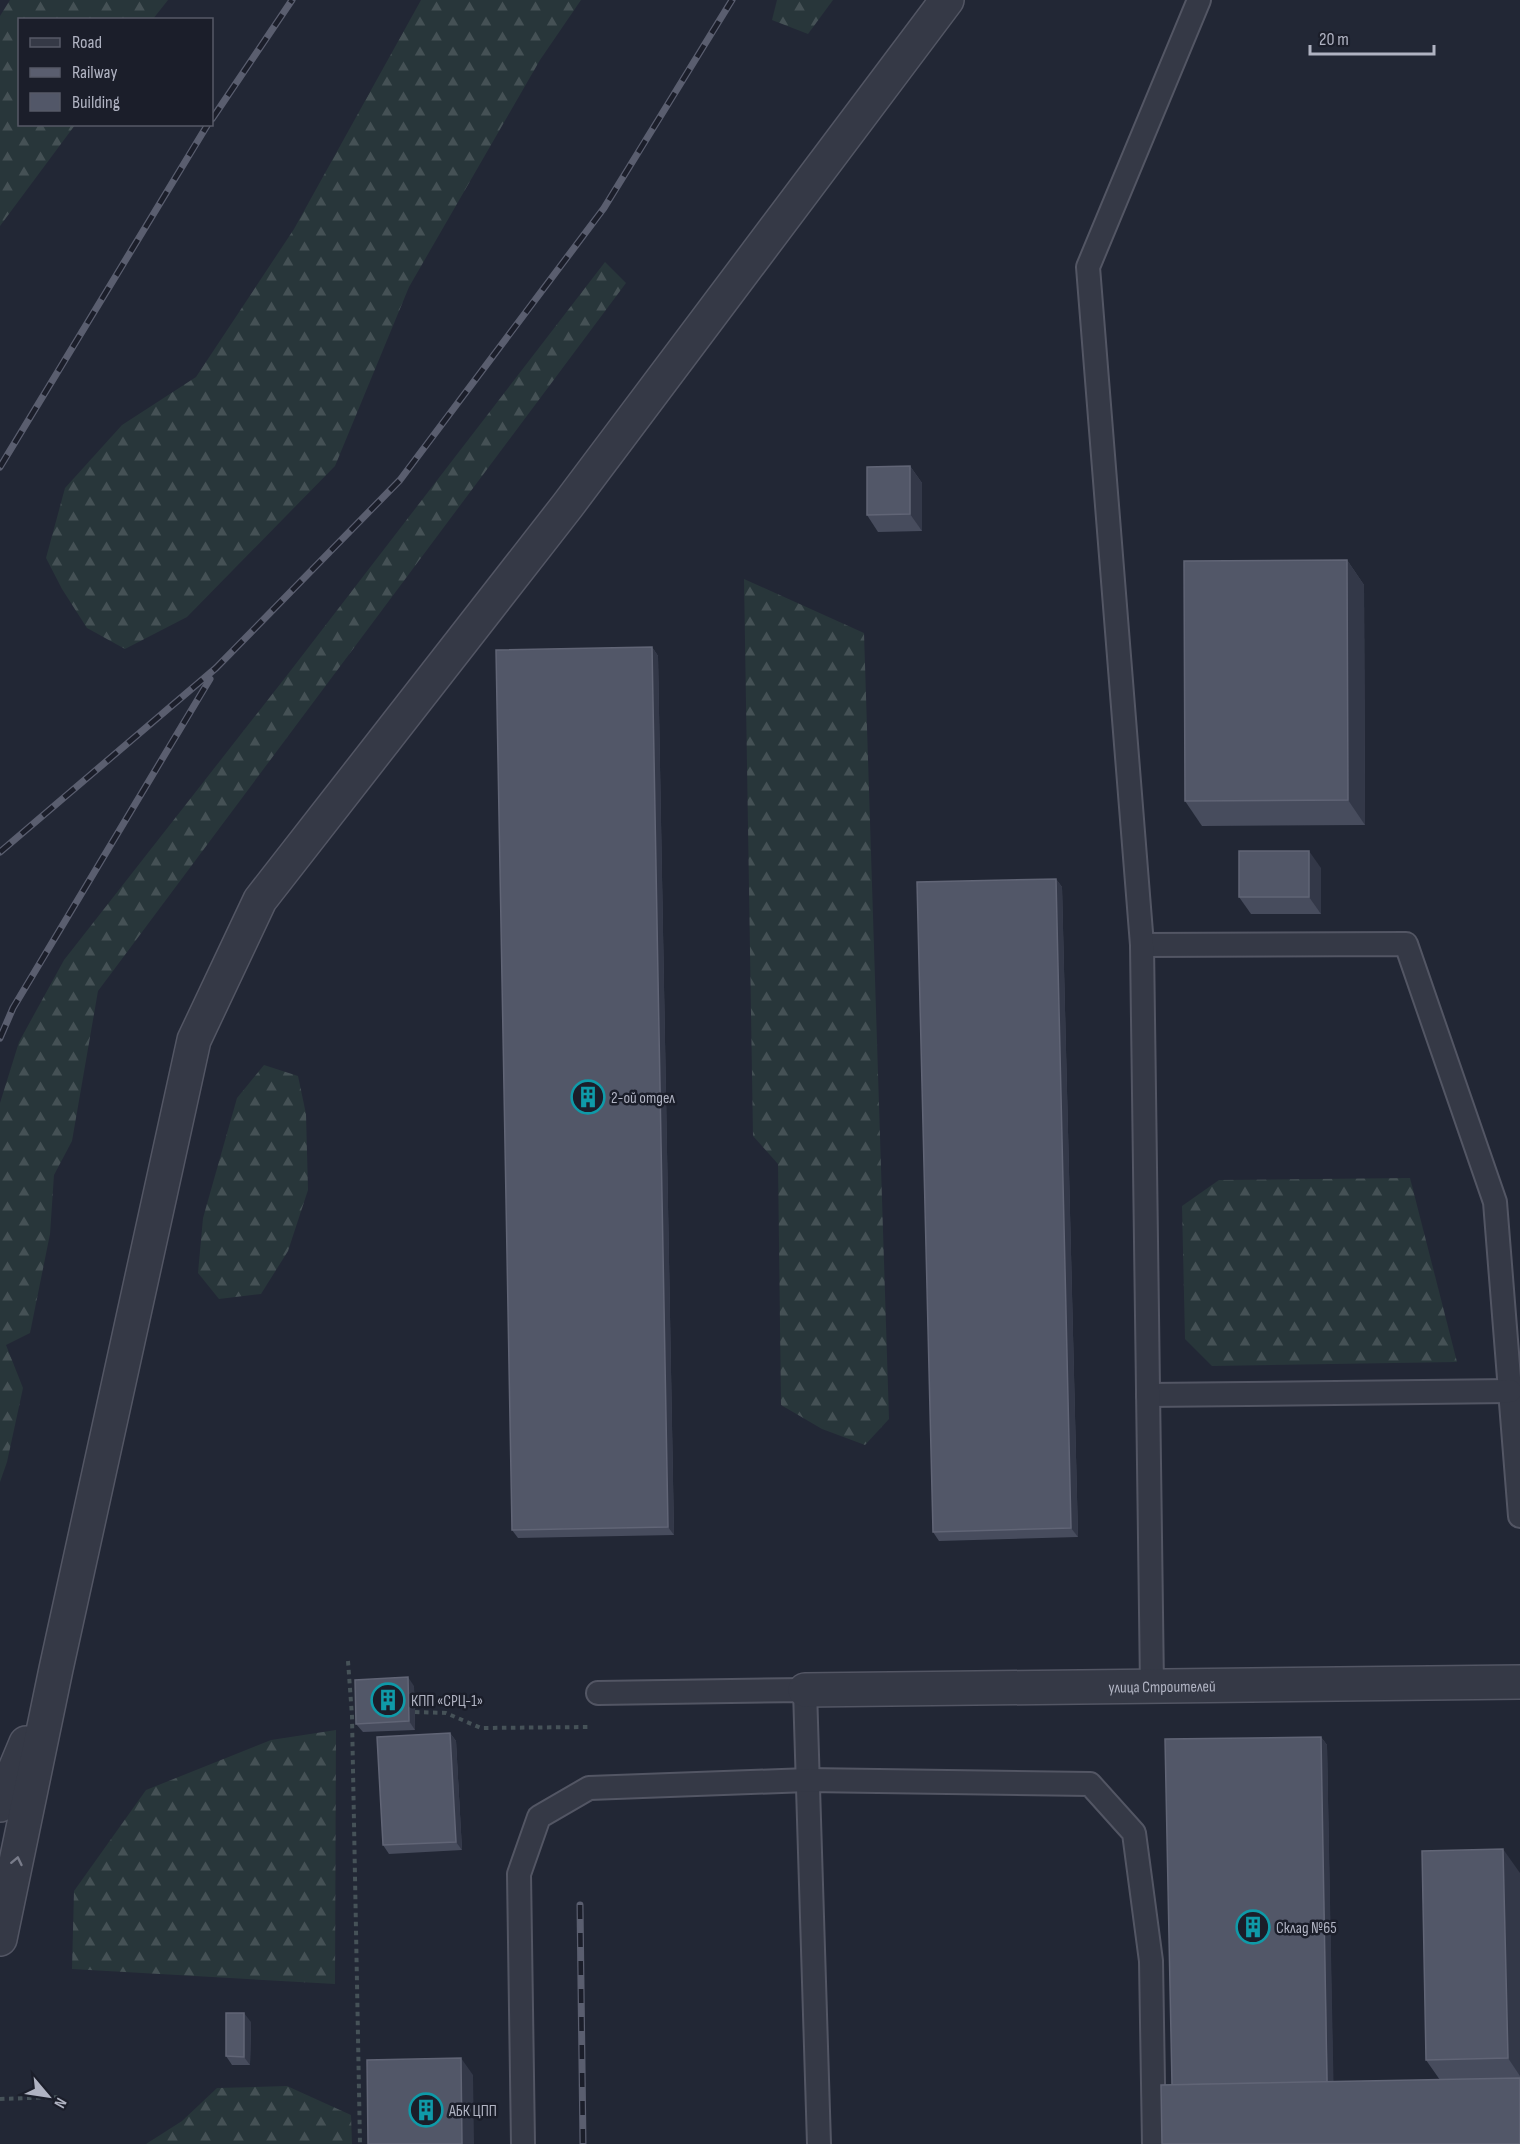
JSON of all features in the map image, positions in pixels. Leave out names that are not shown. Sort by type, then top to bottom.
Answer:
[{"type":"street","points":[[0,1939],[56,1669],[194,1040],[260,900],[568,505],[946,0]]},
{"type":"street","points":[[0,1805],[56,1669]]},
{"type":"street","name":"улица Строителей","points":[[805,1690],[1520,1682]]},
{"type":"lane","points":[[1152,1686],[1142,945],[1088,267],[1199,0]]},
{"type":"lane","points":[[1142,945],[1406,944],[1495,1202],[1520,1516]]},
{"type":"lane","points":[[1148,1395],[1510,1391]]},
{"type":"lane","points":[[598,1693],[805,1690],[819,2144]]},
{"type":"lane","points":[[523,2144],[519,1875],[539,1817],[589,1788],[808,1780],[1090,1784],[1134,1833],[1151,1961],[1154,2144]]},
{"type":"path","points":[[348,1661],[352,1716],[360,2144]]},
{"type":"path","points":[[352,1716],[362,1715]]},
{"type":"path","points":[[0,2099],[58,2097]]},
{"type":"green space","points":[[10,0],[168,0],[154,18],[18,18],[18,126],[74,126],[0,226],[0,16]]},
{"type":"green space","points":[[421,0],[581,0],[540,60],[409,287],[335,466],[187,617],[125,649],[87,628],[62,589],[46,558],[65,488],[122,425],[196,377],[294,229]]},
{"type":"green space","points":[[777,0],[833,0],[808,34],[772,20]]},
{"type":"green space","points":[[605,262],[626,283],[98,991],[72,1141],[54,1175],[50,1234],[30,1333],[6,1345],[23,1388],[7,1462],[0,1482],[0,1103],[19,1042],[64,960],[288,674]]},
{"type":"green space","points":[[744,579],[864,633],[889,1419],[865,1445],[822,1429],[781,1405],[778,1164],[753,1136]]},
{"type":"green space","points":[[264,1065],[298,1076],[306,1114],[308,1190],[288,1251],[261,1294],[219,1299],[198,1273],[203,1218],[237,1098]]},
{"type":"green space","points":[[1410,1178],[1457,1362],[1212,1366],[1185,1339],[1182,1206],[1219,1180]]},
{"type":"green space","points":[[336,1730],[335,1984],[72,1969],[74,1891],[146,1790],[271,1740]]},
{"type":"green space","points":[[287,2086],[351,2115],[352,2144],[146,2144],[182,2121],[217,2088]]},
{"type":"building","points":[[910,466],[910,514],[867,515],[867,467]]},
{"type":"building","points":[[1347,560],[1348,800],[1185,801],[1184,561]]},
{"type":"building","name":"2-ой отдел","points":[[652,647],[668,1527],[512,1530],[496,650]]},
{"type":"building","points":[[1239,851],[1309,851],[1309,897],[1239,897]]},
{"type":"building","points":[[1056,879],[1071,1528],[933,1532],[917,882]]},
{"type":"building","name":"КПП «СРЦ-1»","points":[[408,1677],[409,1721],[356,1724],[355,1680]]},
{"type":"building","points":[[450,1733],[456,1842],[383,1845],[377,1737]]},
{"type":"building","name":"Склад №65","points":[[1321,1737],[1327,2082],[1172,2085],[1165,1739]]},
{"type":"building","points":[[1503,1849],[1508,2058],[1426,2060],[1422,1851]]},
{"type":"building","points":[[226,2013],[244,2013],[244,2057],[226,2056]]},
{"type":"building","name":"АБК ЦПП","points":[[461,2058],[462,2144],[368,2144],[367,2060]]},
{"type":"building","points":[[1520,2078],[1520,2144],[1162,2144],[1161,2085]]},
{"type":"railway","points":[[213,118],[292,0]]},
{"type":"railway","points":[[0,852],[216,668],[400,480],[604,208],[732,0]]},
{"type":"railway","points":[[0,467],[207,126]]},
{"type":"railway","points":[[0,1038],[13,1008],[210,679]]},
{"type":"railway","points":[[580,1905],[583,2144]]},
{"type":"place","name":"2-ой отдел","points":[[588,1097]]},
{"type":"place","name":"КПП «СРЦ-1»","points":[[388,1700]]},
{"type":"place","name":"Склад №65","points":[[1253,1927]]},
{"type":"place","name":"АБК ЦПП","points":[[426,2110]]}]
